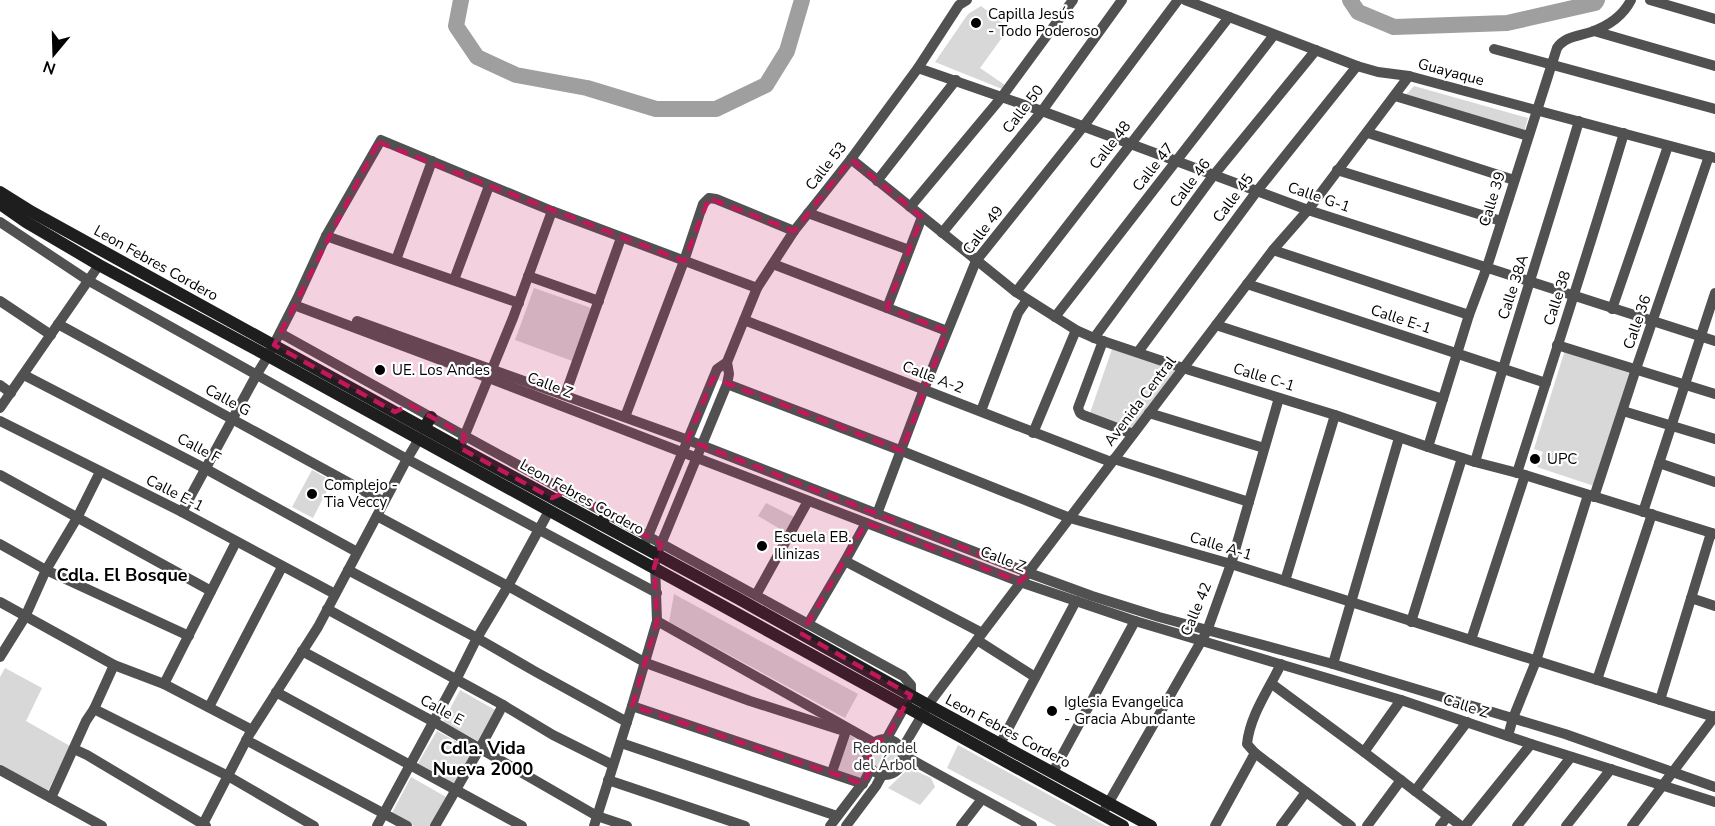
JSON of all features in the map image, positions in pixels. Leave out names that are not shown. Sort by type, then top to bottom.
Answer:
[{"type":"street","name":"Calle 53","points":[[596,821],[657,621],[654,568],[659,549],[727,384],[729,374],[727,362],[757,288],[794,231],[918,68],[959,5],[967,0]]},
{"type":"street","points":[[910,207],[1000,98],[1073,0]]},
{"type":"street","name":"Calle 50","points":[[942,233],[1042,111],[1122,0]]},
{"type":"street","name":"Calle 49","points":[[877,514],[976,261],[1083,127],[1178,0]]},
{"type":"street","name":"Guayaque","points":[[1185,0],[1210,4],[1229,18],[1357,66],[1378,72],[1409,76],[1712,157]]},
{"type":"street","name":"Calle 39","points":[[1428,447],[1557,48],[1565,39],[1594,31],[1615,21],[1627,9],[1631,0]]},
{"type":"street","points":[[1650,0],[1715,19]]},
{"type":"street","name":"Calle 48","points":[[1016,292],[1229,18]]},
{"type":"street","points":[[1594,31],[1715,66]]},
{"type":"street","name":"Calle 47","points":[[1054,317],[1274,35]]},
{"type":"street","points":[[1494,49],[1715,109]]},
{"type":"street","name":"Calle 46","points":[[1133,434],[1083,416],[1078,408],[1098,339],[1213,176],[1316,50]]},
{"type":"street","name":"Calle 45","points":[[1138,352],[1257,191],[1357,66]]},
{"type":"street","name":"Calle G-1","points":[[918,68],[1042,111],[1308,210],[1715,341]]},
{"type":"street","name":"Avenida Central","points":[[903,752],[925,710],[979,636],[1273,250],[1308,210],[1368,133],[1409,76]]},
{"type":"street","points":[[877,181],[956,80]]},
{"type":"street","points":[[1395,96],[1528,136]]},
{"type":"street","name":"Calle 38A","points":[[1475,462],[1579,121]]},
{"type":"street","points":[[1368,133],[1514,180]]},
{"type":"street","name":"Calle 38","points":[[1471,640],[1557,345],[1624,133]]},
{"type":"street","points":[[182,512],[274,345],[326,236],[381,140],[552,211],[757,288]]},
{"type":"street","points":[[1612,309],[1668,146]]},
{"type":"street","name":"Calle 36","points":[[1508,736],[1712,157]]},
{"type":"street","name":"Calle C-1","points":[[851,159],[1016,292],[1076,330],[1399,438],[1713,534]]},
{"type":"street","points":[[396,260],[432,161]]},
{"type":"street","points":[[1337,170],[1502,221]]},
{"type":"street","points":[[454,280],[489,186]]},
{"type":"street","points":[[625,417],[703,204],[709,198],[716,199],[794,231]]},
{"type":"street","name":"Leon Febres Cordero","points":[[2,200],[26,222],[99,265],[274,345],[425,428]]},
{"type":"street","name":"Leon Febres Cordero","points":[[2,200],[32,212],[552,498],[604,519],[642,547],[654,568],[908,700],[1105,809],[1151,826]]},
{"type":"street","points":[[552,211],[519,303],[460,448],[566,492],[604,519]]},
{"type":"street","points":[[808,213],[909,249]]},
{"type":"street","points":[[887,308],[922,217]]},
{"type":"street","points":[[0,222],[89,281],[407,459],[657,593]]},
{"type":"street","points":[[326,236],[519,303]]},
{"type":"street","points":[[565,395],[621,238]]},
{"type":"street","points":[[1273,250],[1469,315]]},
{"type":"street","points":[[773,264],[947,331]]},
{"type":"street","points":[[0,408],[99,265]]},
{"type":"street","points":[[528,276],[599,301]]},
{"type":"street","name":"Calle E-1","points":[[1247,284],[1546,383]]},
{"type":"street","points":[[1597,680],[1647,513],[1670,426],[1715,293]]},
{"type":"street","points":[[981,411],[1018,313],[1027,300]]},
{"type":"street","points":[[0,301],[51,335]]},
{"type":"street","name":"Calle Z","points":[[296,302],[491,374],[696,458],[1020,582],[1200,641],[1401,700],[1570,757],[1715,802]]},
{"type":"street","name":"Calle A-2","points":[[744,320],[1033,433],[1113,461],[1248,502]]},
{"type":"street","name":"Calle G","points":[[58,324],[384,502]]},
{"type":"street","points":[[1216,324],[1443,399]]},
{"type":"street","points":[[1033,433],[1076,330]]},
{"type":"street","points":[[74,749],[204,825],[246,740],[303,651],[425,428],[410,405],[274,345]]},
{"type":"street","points":[[1557,345],[1715,394]]},
{"type":"street","name":"Calle 53","points":[[642,547],[717,369],[727,362]]},
{"type":"street","name":"Calle Z","points":[[491,374],[565,395],[688,440],[1029,573],[1159,617],[1333,664],[1513,718],[1715,787]]},
{"type":"street","name":"Calle F","points":[[24,375],[206,469],[357,552]]},
{"type":"street","name":"Calle A-1","points":[[727,384],[902,450],[1070,518],[1231,564],[1715,717]]},
{"type":"street","points":[[0,385],[11,393]]},
{"type":"street","name":"Calle 42","points":[[1105,809],[1207,631],[1231,564],[1279,398]]},
{"type":"street","points":[[395,412],[410,405]]},
{"type":"street","points":[[1623,411],[1715,439]]},
{"type":"street","points":[[1149,413],[1264,448]]},
{"type":"street","points":[[1285,582],[1335,415]]},
{"type":"street","name":"Calle E-1","points":[[0,421],[182,512],[335,594]]},
{"type":"street","points":[[1333,664],[1399,438]]},
{"type":"street","name":"Leon Febres Cordero","points":[[460,448],[549,511],[642,547],[659,549],[748,595],[826,641],[908,700]]},
{"type":"street","points":[[1412,621],[1462,458]]},
{"type":"street","points":[[1659,464],[1715,482]]},
{"type":"street","points":[[0,655],[25,617],[46,570],[77,518],[100,472]]},
{"type":"street","points":[[0,475],[211,591]]},
{"type":"street","points":[[552,498],[566,492]]},
{"type":"street","points":[[748,595],[808,501]]},
{"type":"street","points":[[377,826],[477,638],[549,511]]},
{"type":"street","points":[[377,516],[645,663],[750,701],[844,731],[845,734],[832,772]]},
{"type":"street","points":[[808,624],[866,523]]},
{"type":"street","points":[[1660,700],[1713,534]]},
{"type":"street","points":[[164,684],[236,542]]},
{"type":"street","points":[[0,544],[46,570],[189,636]]},
{"type":"street","points":[[845,561],[979,636],[1035,677]]},
{"type":"street","points":[[209,708],[282,567]]},
{"type":"street","points":[[348,570],[477,638],[627,722]]},
{"type":"street","points":[[1691,598],[1715,606]]},
{"type":"street","points":[[1000,744],[1076,601]]},
{"type":"street","points":[[0,602],[114,665],[164,684],[252,730]]},
{"type":"street","points":[[327,609],[553,735],[614,765]]},
{"type":"street","points":[[789,620],[808,624],[826,641]]},
{"type":"street","points":[[657,621],[873,742]]},
{"type":"street","points":[[1053,772],[1136,621]]},
{"type":"street","name":"Calle E","points":[[303,651],[480,748],[596,821],[627,826]]},
{"type":"street","points":[[1281,664],[1253,718],[1247,744],[1255,753],[1351,826]]},
{"type":"street","points":[[51,798],[114,665]]},
{"type":"street","points":[[1272,684],[1463,826],[1531,744]]},
{"type":"street","points":[[276,692],[522,826]]},
{"type":"street","points":[[887,738],[908,700]]},
{"type":"street","points":[[1364,752],[1401,700]]},
{"type":"street","points":[[435,826],[502,705]]},
{"type":"street","points":[[632,706],[863,784]]},
{"type":"street","points":[[94,709],[228,776],[314,826]]},
{"type":"street","name":"Leon Febres Cordero","points":[[925,710],[1000,744],[1053,772],[1105,809],[1123,826]]},
{"type":"street","points":[[1632,826],[1715,717]]},
{"type":"street","points":[[1415,791],[1467,722]]},
{"type":"street","points":[[903,752],[900,768],[895,772],[882,775],[871,769],[866,757],[873,742],[887,738],[896,742],[903,752],[1016,822],[1032,826]]},
{"type":"street","points":[[246,740],[407,826]]},
{"type":"street","points":[[621,743],[837,816]]},
{"type":"street","points":[[1215,826],[1255,753]]},
{"type":"street","points":[[1517,826],[1570,757]]},
{"type":"street","points":[[830,826],[863,784],[871,769]]},
{"type":"street","points":[[1566,826],[1611,769]]},
{"type":"street","points":[[0,770],[102,826]]},
{"type":"street","points":[[846,826],[882,775]]},
{"type":"street","points":[[608,780],[745,826]]},
{"type":"street","points":[[1367,826],[1401,780]]},
{"type":"street","points":[[1281,826],[1306,792]]},
{"type":"street","points":[[961,826],[982,799]]},
{"type":"street","points":[[1440,826],[1448,816]]},
{"type":"highlighted area","points":[[378,142],[684,261],[709,198],[794,231],[851,159],[922,217],[887,308],[947,331],[902,451],[713,378],[688,440],[1029,573],[1020,582],[866,523],[802,634],[911,695],[887,738],[873,742],[868,750],[871,769],[863,784],[632,706],[657,621],[654,568],[661,544],[566,492],[552,498],[460,448],[465,436],[410,405],[395,412],[274,345]]},
{"type":"green space","points":[[981,6],[1009,28],[980,68],[1005,85],[1002,89],[935,62],[968,14]]},
{"type":"green space","points":[[1414,86],[1528,118],[1524,132],[1405,96]]},
{"type":"green space","points":[[534,288],[594,309],[575,362],[515,340]]},
{"type":"green space","points":[[1112,349],[1174,370],[1174,374],[1130,431],[1090,413]]},
{"type":"green space","points":[[1565,350],[1632,372],[1594,486],[1537,467],[1543,452],[1534,449]]},
{"type":"green space","name":"Complejo - Tia Veccy","points":[[312,470],[332,481],[313,518],[292,507]]},
{"type":"green space","points":[[766,503],[794,517],[785,532],[758,516]]},
{"type":"green space","points":[[674,594],[858,694],[845,718],[669,622]]},
{"type":"green space","points":[[5,668],[42,688],[26,721],[70,746],[47,793],[0,767],[0,677]]},
{"type":"green space","points":[[460,690],[497,711],[480,742],[443,722]]},
{"type":"green space","points":[[437,731],[475,752],[455,785],[417,765]]},
{"type":"green space","points":[[848,734],[865,750],[866,767],[860,781],[835,771]]},
{"type":"green space","name":"Redondel del Árbol","points":[[885,741],[896,746],[901,757],[896,768],[885,773],[874,768],[869,757],[874,746]]},
{"type":"green space","points":[[958,745],[1106,826],[1057,826],[947,768]]},
{"type":"green space","points":[[911,771],[931,778],[935,787],[920,805],[888,788],[905,772]]},
{"type":"green space","points":[[411,777],[448,798],[432,826],[414,826],[392,813]]},
{"type":"waterway","points":[[461,0],[456,26],[477,57],[516,75],[587,88],[656,109],[716,109],[766,85],[787,51],[802,0]]},
{"type":"waterway","points":[[1350,0],[1358,12],[1394,27],[1507,23],[1595,3],[1597,0]]},
{"type":"place","name":"Capilla Jesús - Todo Poderoso","points":[[976,23]]},
{"type":"place","name":"UE. Los Andes","points":[[380,370]]},
{"type":"place","name":"UPC","points":[[1535,459]]},
{"type":"place","name":"Complejo - Tia Veccy","points":[[312,494]]},
{"type":"place","name":"Escuela EB. Ilinizas","points":[[762,546]]},
{"type":"place","name":"Iglesia Evangelica - Gracia Abundante","points":[[1052,711]]},
{"type":"district","name":"Cdla. El Bosque","points":[[122,575]]},
{"type":"district","name":"Cdla. Vida Nueva 2000","points":[[483,758]]}]
